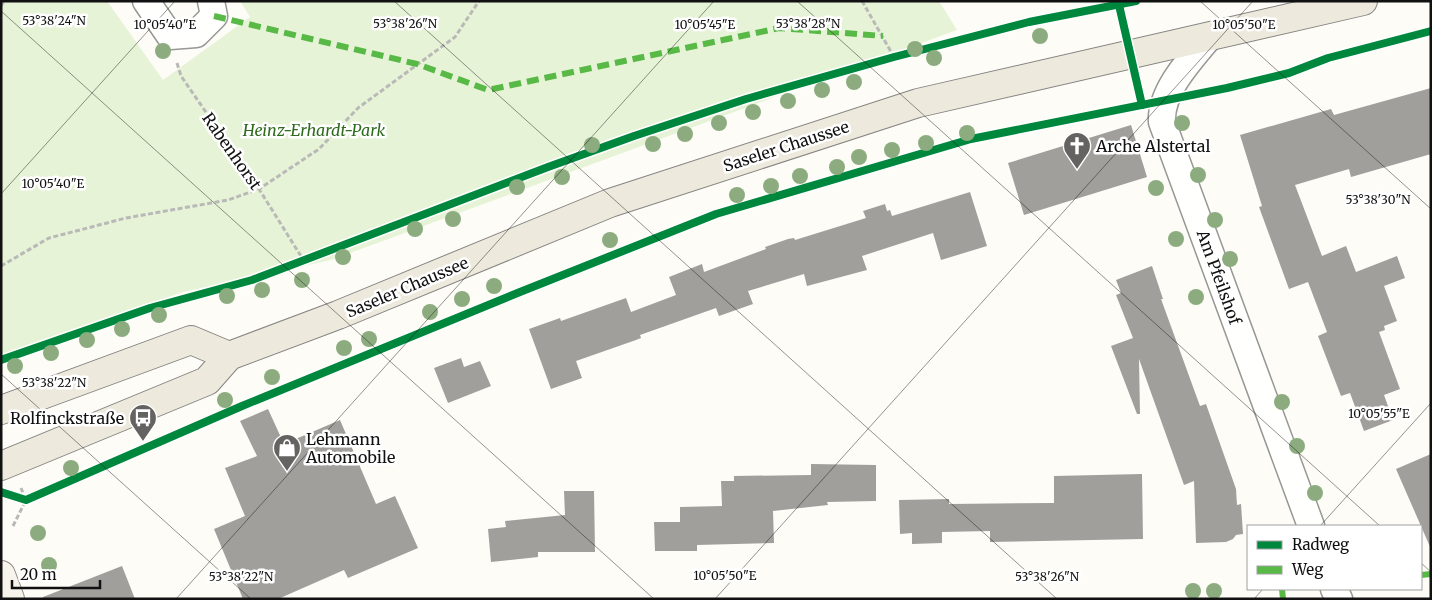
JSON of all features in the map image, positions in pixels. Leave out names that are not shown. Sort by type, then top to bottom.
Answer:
[{"type":"main road","name":"Saseler Chaussee","points":[[10,475],[207,381],[229,356],[338,315],[610,203],[918,103],[1351,3]]},
{"type":"main road","points":[[1,410],[191,340],[229,356]]},
{"type":"main road","points":[[1,575],[10,599]]},
{"type":"street","points":[[146,1],[170,36],[196,34],[214,16],[211,1]]},
{"type":"street","name":"Am Pfeilshof","points":[[1210,36],[1177,78],[1167,99],[1162,122],[1311,525]]},
{"type":"path","points":[[1,6],[4,1]]},
{"type":"path","points":[[1,266],[49,238],[126,218],[228,200],[259,189],[319,149],[358,108],[455,37],[479,1]]},
{"type":"path","points":[[862,1],[894,56]]},
{"type":"path","points":[[10,475],[22,498],[13,526]]},
{"type":"green space","name":"Heinz-Erhardt-Park","points":[[1,1],[107,1],[163,80],[250,17],[240,1],[939,1],[957,30],[331,260],[183,292],[1,354]]},
{"type":"building","points":[[1431,88],[1431,154],[1351,177],[1349,169],[1295,185],[1322,256],[1346,246],[1356,272],[1397,256],[1405,278],[1384,286],[1397,321],[1384,326],[1385,330],[1379,332],[1400,389],[1384,395],[1393,420],[1364,431],[1350,393],[1341,396],[1318,336],[1327,332],[1308,282],[1289,289],[1259,207],[1262,206],[1240,135],[1331,109],[1334,115]]},
{"type":"building","name":"Arche Alstertal","points":[[1131,125],[1147,177],[1024,215],[1008,163]]},
{"type":"building","points":[[970,192],[987,246],[941,260],[933,233],[862,256],[867,270],[807,286],[804,274],[748,291],[753,304],[719,316],[716,308],[640,335],[641,338],[576,361],[582,378],[551,389],[529,329],[560,318],[561,321],[626,298],[631,312],[676,295],[669,277],[702,264],[704,272],[788,239],[794,238],[795,240],[866,218],[863,211],[885,204],[887,211],[890,210],[892,216]]},
{"type":"building","points":[[1152,266],[1163,299],[1161,299],[1200,406],[1206,404],[1236,489],[1237,505],[1241,504],[1243,534],[1236,535],[1233,539],[1226,542],[1196,543],[1194,481],[1184,485],[1139,359],[1140,414],[1137,414],[1111,346],[1133,338],[1116,295],[1121,293],[1116,280]]},
{"type":"building","points":[[461,358],[464,367],[480,361],[491,386],[448,403],[434,368]]},
{"type":"building","points":[[268,409],[284,444],[340,420],[376,504],[395,496],[418,548],[348,578],[344,570],[278,599],[243,599],[214,529],[245,516],[225,468],[257,456],[240,421]]},
{"type":"building","points":[[1431,454],[1431,549],[1422,525],[1396,469]]},
{"type":"building","points":[[811,464],[876,465],[876,501],[827,502],[828,505],[773,511],[774,543],[697,545],[697,551],[655,551],[654,522],[680,522],[680,507],[722,506],[721,481],[734,481],[734,476],[811,475]]},
{"type":"building","points":[[1142,474],[1143,539],[990,542],[990,531],[942,532],[942,543],[912,544],[912,533],[900,534],[899,500],[949,499],[949,504],[1054,503],[1054,476]]},
{"type":"building","points":[[564,491],[594,491],[595,552],[538,552],[538,557],[491,562],[488,529],[506,527],[505,521],[565,515]]},
{"type":"building","points":[[122,566],[135,599],[43,599],[43,597]]},
{"type":"marked path","points":[[214,16],[417,64],[488,90],[779,28],[883,36]]},
{"type":"marked path","points":[[1422,575],[1431,574]]},
{"type":"marked path","points":[[1282,590],[1283,599]]},
{"type":"cycle path","points":[[1,360],[150,308],[252,280],[548,167],[746,99],[894,57],[1029,22],[1136,1]]},
{"type":"cycle path","points":[[1119,5],[1142,105]]},
{"type":"cycle path","points":[[1,492],[26,500],[242,406],[716,214],[971,139],[1227,88],[1289,73],[1328,58],[1431,31]]},
{"type":"place","name":"Arche Alstertal","points":[[1077,170]]},
{"type":"place","name":"Rolfinckstraße","points":[[143,442]]},
{"type":"place","name":"Lehmann Automobile","points":[[287,472]]}]
